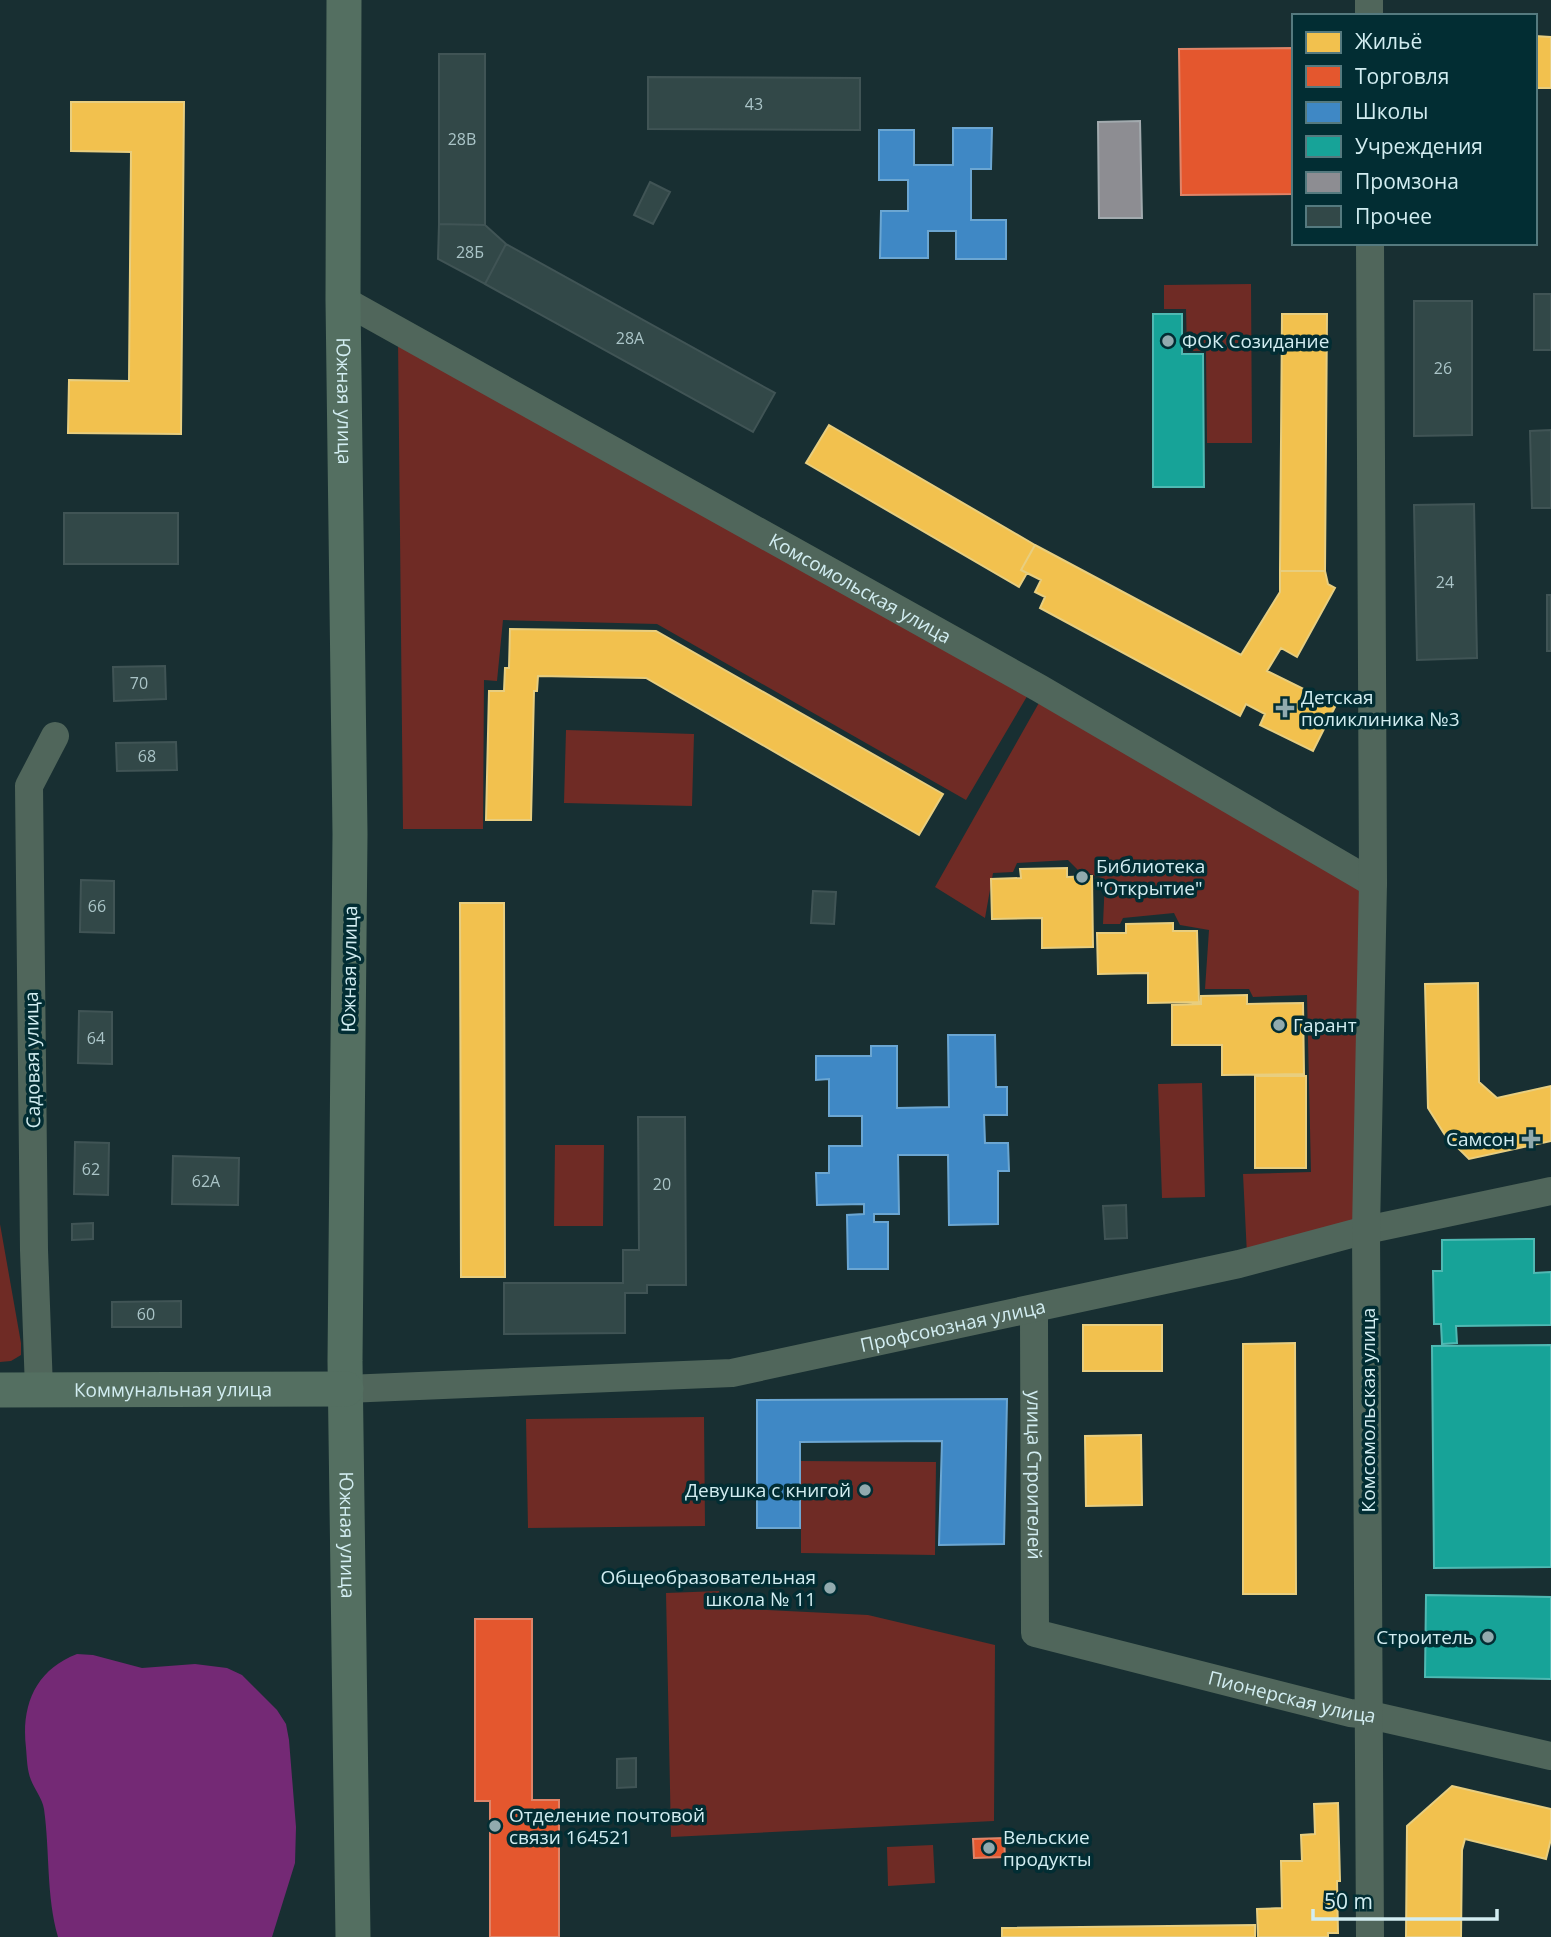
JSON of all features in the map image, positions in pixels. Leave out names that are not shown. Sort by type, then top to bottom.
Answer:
[{"type":"main road","name":"Южная улица","points":[[344,0],[343,300],[350,834],[345,1389],[353,1937]]},
{"type":"main road","name":"Коммунальная улица","points":[[0,1390],[345,1389]]},
{"type":"street","name":"Комсомольская улица","points":[[1370,245],[1373,883],[1366,1230],[1370,1937]]},
{"type":"street","name":"Комсомольская улица","points":[[343,300],[1039,688],[1373,883]]},
{"type":"street","name":"Садовая улица","points":[[39,1389],[34,1250],[29,786],[55,736]]},
{"type":"street","name":"Профсоюзная улица","points":[[345,1389],[732,1373],[1227,1267],[1366,1230],[1551,1191]]},
{"type":"street","name":"улица Строителей","points":[[1034,1318],[1035,1633]]},
{"type":"street","name":"Пионерская улица","points":[[1035,1633],[1350,1713],[1370,1715],[1551,1756]]},
{"type":"shaded area","points":[[1251,284],[1252,443],[1207,443],[1206,351],[1187,351],[1186,309],[1164,309],[1164,285]]},
{"type":"shaded area","points":[[398,339],[1029,693],[966,800],[657,624],[503,620],[497,681],[484,680],[483,829],[403,829]]},
{"type":"shaded area","points":[[1040,701],[1365,887],[1360,1222],[1247,1255],[1243,1174],[1311,1172],[1307,995],[1253,997],[1249,989],[1205,989],[1209,930],[1180,925],[1174,913],[1123,918],[1120,924],[1103,924],[1105,879],[1078,870],[1068,860],[1017,863],[1013,872],[993,873],[985,918],[935,887]]},
{"type":"shaded area","points":[[566,730],[694,734],[692,806],[564,803]]},
{"type":"shaded area","points":[[1202,1083],[1205,1197],[1162,1198],[1158,1084]]},
{"type":"shaded area","points":[[555,1145],[604,1145],[603,1226],[554,1226]]},
{"type":"shaded area","points":[[0,1224],[21,1355],[11,1361],[0,1362]]},
{"type":"shaded area","points":[[704,1417],[705,1526],[528,1528],[526,1419]]},
{"type":"shaded area","points":[[801,1461],[936,1462],[935,1555],[801,1553]]},
{"type":"shaded area","points":[[719,1591],[725,1608],[868,1615],[995,1645],[994,1821],[671,1837],[666,1593]]},
{"type":"shaded area","points":[[77,1654],[93,1655],[142,1668],[195,1664],[227,1668],[242,1675],[277,1710],[286,1724],[289,1740],[296,1827],[295,1863],[272,1937],[58,1937],[50,1889],[44,1809],[28,1768],[26,1718],[34,1691],[41,1680],[63,1661]]},
{"type":"shaded area","points":[[933,1845],[935,1883],[888,1886],[887,1847]]},
{"type":"building: Жильё","points":[[1537,36],[1551,37],[1551,88],[1537,88]]},
{"type":"building: Жильё","points":[[71,102],[184,102],[181,434],[68,433],[69,380],[129,381],[131,152],[71,151]]},
{"type":"building: Жильё","points":[[1282,314],[1327,314],[1325,571],[1280,571]]},
{"type":"building: Жильё","points":[[829,425],[1035,545],[1021,570],[1027,573],[1019,587],[806,463]]},
{"type":"building: Жильё","points":[[1035,545],[1241,655],[1280,592],[1280,571],[1325,571],[1328,584],[1335,588],[1297,657],[1281,648],[1267,671],[1336,705],[1313,751],[1260,725],[1265,714],[1246,704],[1240,716],[1040,608],[1045,597],[1035,592],[1041,580],[1021,570]]},
{"type":"building: Жильё","points":[[510,629],[656,631],[943,794],[919,835],[646,678],[538,676],[537,691],[534,691],[531,820],[486,820],[489,691],[504,691],[505,668],[509,668]]},
{"type":"building: Жильё","points":[[1067,868],[1067,877],[1092,876],[1093,947],[1042,948],[1042,918],[992,919],[991,879],[1021,878],[1020,869]]},
{"type":"building: Жильё","points":[[460,903],[504,903],[505,1277],[461,1277]]},
{"type":"building: Жильё","points":[[1173,923],[1173,931],[1197,931],[1199,1002],[1148,1003],[1148,973],[1098,974],[1097,933],[1126,933],[1126,924]]},
{"type":"building: Жильё","points":[[1478,983],[1479,1082],[1497,1098],[1551,1086],[1551,1141],[1469,1159],[1445,1135],[1428,1108],[1425,984]]},
{"type":"building: Жильё","points":[[1247,995],[1247,1004],[1303,1003],[1304,1074],[1222,1075],[1222,1045],[1172,1045],[1172,1005],[1201,1004],[1201,996]]},
{"type":"building: Жильё","points":[[1255,1076],[1306,1076],[1306,1168],[1255,1168]]},
{"type":"building: Жильё","points":[[1083,1325],[1162,1325],[1162,1371],[1083,1371]]},
{"type":"building: Жильё","points":[[1295,1343],[1296,1594],[1243,1594],[1243,1344]]},
{"type":"building: Жильё","points":[[1141,1435],[1142,1505],[1086,1506],[1085,1436]]},
{"type":"building: Жильё","points":[[1452,1786],[1551,1809],[1551,1839],[1546,1859],[1465,1839],[1462,1850],[1461,1937],[1406,1937],[1407,1826]]},
{"type":"building: Жильё","points":[[1338,1803],[1338,1933],[1328,1933],[1328,1937],[1258,1937],[1257,1909],[1282,1908],[1281,1861],[1302,1861],[1301,1835],[1315,1834],[1314,1804]]},
{"type":"building: Жильё","points":[[1255,1925],[1255,1937],[1002,1937],[1002,1928]]},
{"type":"building: Торговля","points":[[1292,48],[1292,194],[1181,195],[1179,49]]},
{"type":"building: Торговля","points":[[475,1619],[532,1619],[532,1800],[559,1800],[559,1937],[490,1937],[490,1801],[475,1801]]},
{"type":"building: Торговля","name":"Вельские продукты","points":[[1004,1838],[1005,1857],[974,1858],[973,1839]]},
{"type":"building: Школы","points":[[953,128],[992,128],[991,169],[971,169],[971,220],[1006,220],[1006,259],[956,259],[956,231],[928,231],[928,258],[880,258],[881,211],[908,211],[908,180],[879,180],[879,130],[914,130],[914,165],[953,165]]},
{"type":"building: Школы","points":[[948,1035],[995,1035],[996,1087],[1007,1087],[1007,1115],[984,1115],[985,1143],[1008,1143],[1009,1171],[998,1171],[998,1224],[949,1225],[948,1155],[898,1155],[899,1214],[874,1214],[874,1222],[888,1222],[888,1269],[848,1269],[847,1215],[864,1214],[864,1204],[817,1205],[816,1173],[829,1173],[829,1146],[862,1146],[862,1116],[829,1116],[829,1079],[816,1080],[816,1056],[871,1056],[871,1046],[897,1046],[897,1108],[949,1107]]},
{"type":"building: Школы","points":[[1007,1399],[1004,1544],[939,1545],[942,1441],[800,1442],[800,1528],[757,1528],[757,1400]]},
{"type":"building: Учреждения","points":[[1153,314],[1182,314],[1182,354],[1203,354],[1204,487],[1153,487]]},
{"type":"building: Учреждения","points":[[1534,1239],[1534,1273],[1551,1272],[1551,1325],[1456,1326],[1457,1343],[1442,1344],[1441,1324],[1434,1324],[1433,1271],[1442,1271],[1442,1240]]},
{"type":"building: Учреждения","points":[[1551,1345],[1551,1567],[1434,1568],[1432,1346]]},
{"type":"building: Учреждения","name":"Строитель","points":[[1426,1595],[1551,1597],[1551,1679],[1425,1677]]},
{"type":"building: Промзона","points":[[1140,121],[1142,218],[1099,218],[1098,122]]},
{"type":"building: Прочее","points":[[439,54],[485,54],[485,225],[439,224]]},
{"type":"building: Прочее","points":[[648,77],[860,78],[860,130],[648,129]]},
{"type":"building: Прочее","points":[[650,182],[670,192],[653,224],[634,215]]},
{"type":"building: Прочее","points":[[439,224],[485,225],[506,244],[485,284],[438,259]]},
{"type":"building: Прочее","points":[[506,244],[775,393],[753,432],[485,284]]},
{"type":"building: Прочее","points":[[1534,294],[1551,294],[1551,350],[1534,350]]},
{"type":"building: Прочее","points":[[1414,301],[1472,301],[1472,435],[1414,436]]},
{"type":"building: Прочее","points":[[1551,430],[1551,508],[1532,508],[1530,431]]},
{"type":"building: Прочее","points":[[1474,504],[1477,658],[1417,660],[1414,505]]},
{"type":"building: Прочее","points":[[64,513],[178,513],[178,564],[64,564]]},
{"type":"building: Прочее","points":[[1547,595],[1551,595],[1551,651],[1547,651]]},
{"type":"building: Прочее","points":[[165,666],[166,699],[114,701],[113,667]]},
{"type":"building: Прочее","points":[[176,742],[177,770],[117,771],[116,743]]},
{"type":"building: Прочее","points":[[81,880],[114,881],[114,933],[80,932]]},
{"type":"building: Прочее","points":[[813,891],[836,892],[834,924],[811,923]]},
{"type":"building: Прочее","points":[[79,1011],[112,1012],[112,1064],[78,1063]]},
{"type":"building: Прочее","points":[[638,1117],[685,1117],[686,1285],[647,1285],[647,1293],[625,1293],[625,1333],[504,1334],[504,1283],[623,1283],[623,1250],[639,1250]]},
{"type":"building: Прочее","points":[[75,1142],[109,1143],[108,1195],[74,1194]]},
{"type":"building: Прочее","points":[[173,1156],[239,1158],[238,1205],[172,1204]]},
{"type":"building: Прочее","points":[[1126,1205],[1127,1238],[1105,1239],[1103,1206]]},
{"type":"building: Прочее","points":[[93,1223],[93,1239],[72,1240],[72,1224]]},
{"type":"building: Прочее","points":[[181,1301],[181,1327],[112,1327],[112,1302]]},
{"type":"building: Прочее","points":[[636,1758],[636,1787],[617,1788],[617,1759]]},
{"type":"place","name":"ФОК Созидание","points":[[1168,341]]},
{"type":"place","name":"Детская поликлиника №3","points":[[1285,708]]},
{"type":"place","name":"Библиотека \"Открытие\"","points":[[1082,877]]},
{"type":"place","name":"Гарант","points":[[1279,1025]]},
{"type":"place","name":"Самсон","points":[[1531,1139]]},
{"type":"place","name":"Девушка с книгой","points":[[865,1490]]},
{"type":"place","name":"Общеобразовательная школа № 11","points":[[830,1588]]},
{"type":"place","name":"Строитель","points":[[1488,1637]]},
{"type":"place","name":"Отделение почтовой связи 164521","points":[[495,1826]]},
{"type":"place","name":"Вельские продукты","points":[[989,1848]]}]
